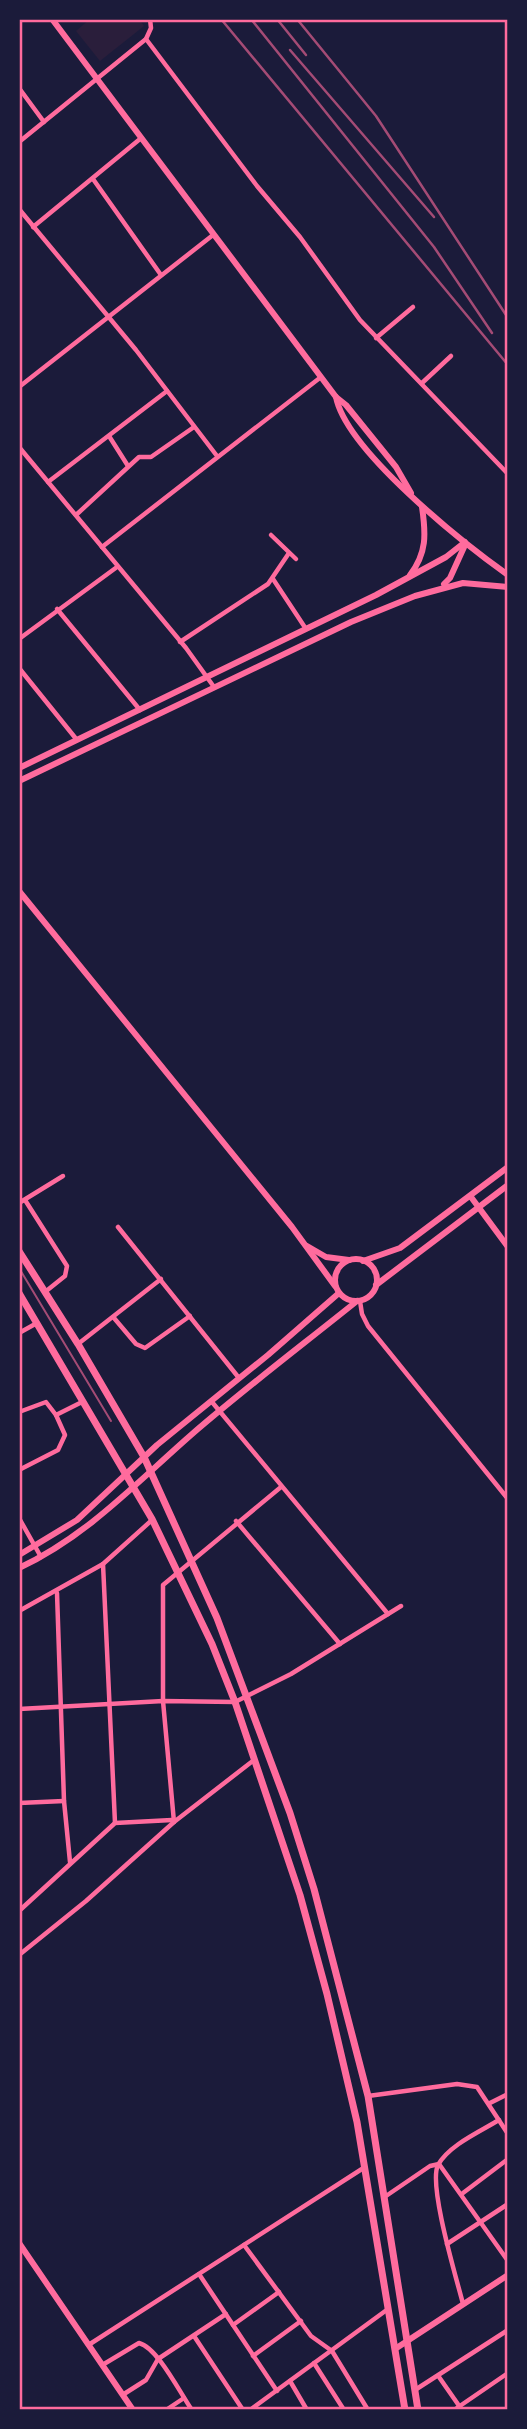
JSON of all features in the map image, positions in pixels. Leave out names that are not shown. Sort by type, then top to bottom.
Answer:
[{"type":"main road","points":[[19,1251],[78,1344],[144,1457],[248,1697],[314,1889],[368,2096],[418,2410]]},
{"type":"main road","points":[[19,1293],[152,1519],[178,1571],[234,1702],[254,1759],[317,1952],[365,2166],[405,2410]]},
{"type":"street","points":[[19,142],[146,39],[151,28],[149,19]]},
{"type":"street","points":[[55,20],[140,139],[321,377],[396,467],[411,493],[465,542],[508,575]]},
{"type":"street","points":[[146,39],[376,338],[508,474]]},
{"type":"street","points":[[19,88],[44,122]]},
{"type":"street","points":[[33,227],[140,139]]},
{"type":"street","points":[[93,179],[161,275]]},
{"type":"street","points":[[19,209],[217,456]]},
{"type":"street","points":[[19,220],[25,216]]},
{"type":"street","points":[[19,387],[213,235]]},
{"type":"street","points":[[376,338],[413,307]]},
{"type":"street","points":[[422,383],[451,356]]},
{"type":"street","points":[[102,547],[321,377]]},
{"type":"street","points":[[48,482],[167,391]]},
{"type":"street","points":[[337,397],[341,411],[357,435],[399,486],[411,493]]},
{"type":"street","points":[[76,515],[139,457],[152,457],[194,427]]},
{"type":"street","points":[[109,436],[128,466]]},
{"type":"street","points":[[19,447],[214,687]]},
{"type":"street","points":[[408,577],[420,563],[425,545],[422,505]]},
{"type":"street","points":[[271,534],[296,559]]},
{"type":"street","points":[[19,768],[306,629],[446,557],[465,542]]},
{"type":"street","points":[[439,587],[450,578],[465,542]]},
{"type":"street","points":[[180,642],[273,579],[289,553]]},
{"type":"street","points":[[19,639],[117,567]]},
{"type":"street","points":[[273,579],[306,629]]},
{"type":"street","points":[[19,781],[351,622],[439,587],[463,583],[508,587]]},
{"type":"street","points":[[57,609],[140,710]]},
{"type":"street","points":[[19,668],[77,740]]},
{"type":"street","points":[[19,891],[306,1245],[337,1289],[348,1300],[358,1301]]},
{"type":"street","points":[[306,1245],[326,1257],[363,1261],[400,1248],[508,1167]]},
{"type":"street","points":[[19,1203],[63,1176]]},
{"type":"street","points":[[19,1568],[99,1520],[219,1412],[358,1301],[369,1296],[376,1285],[508,1185]]},
{"type":"street","points":[[471,1197],[508,1247]]},
{"type":"street","points":[[25,1200],[67,1266],[65,1276],[45,1292]]},
{"type":"street","points":[[118,1227],[239,1378]]},
{"type":"street","points":[[19,1555],[77,1520],[144,1457],[212,1402],[337,1289],[338,1270],[351,1260]]},
{"type":"street","points":[[363,1261],[374,1271],[376,1285]]},
{"type":"street","points":[[78,1344],[162,1279]]},
{"type":"street","points":[[358,1301],[368,1326],[508,1499]]},
{"type":"street","points":[[114,1318],[136,1344],[145,1348],[190,1316]]},
{"type":"street","points":[[19,1333],[37,1323]]},
{"type":"street","points":[[19,1412],[45,1402],[65,1432],[63,1444],[19,1470]]},
{"type":"street","points":[[56,1415],[83,1402]]},
{"type":"street","points":[[212,1402],[388,1614]]},
{"type":"street","points":[[173,1821],[163,1701],[162,1590],[166,1579],[281,1487]]},
{"type":"street","points":[[19,1518],[41,1557]]},
{"type":"street","points":[[19,1611],[57,1593],[103,1564],[152,1519]]},
{"type":"street","points":[[236,1521],[340,1644]]},
{"type":"street","points":[[103,1564],[115,1823]]},
{"type":"street","points":[[57,1593],[64,1801],[70,1862]]},
{"type":"street","points":[[19,1709],[163,1701],[234,1702],[248,1697],[401,1606]]},
{"type":"street","points":[[19,1955],[86,1901],[173,1821],[254,1759]]},
{"type":"street","points":[[19,1803],[64,1801]]},
{"type":"street","points":[[19,1911],[115,1823],[173,1821]]},
{"type":"street","points":[[368,2096],[457,2084],[477,2087],[508,2134]]},
{"type":"street","points":[[490,2103],[508,2094]]},
{"type":"street","points":[[464,2305],[447,2244],[436,2171],[439,2164],[463,2143],[499,2120]]},
{"type":"street","points":[[463,2193],[508,2159]]},
{"type":"street","points":[[386,2196],[430,2166],[439,2164]]},
{"type":"street","points":[[439,2164],[463,2193],[508,2261]]},
{"type":"street","points":[[90,2344],[365,2166]]},
{"type":"street","points":[[447,2244],[508,2204]]},
{"type":"street","points":[[19,2243],[133,2410]]},
{"type":"street","points":[[244,2245],[317,2343],[332,2351],[368,2410]]},
{"type":"street","points":[[199,2274],[277,2391]]},
{"type":"street","points":[[395,2349],[508,2275]]},
{"type":"street","points":[[233,2325],[279,2292]]},
{"type":"street","points":[[255,2408],[389,2308]]},
{"type":"street","points":[[124,2394],[146,2380],[158,2359],[226,2314]]},
{"type":"street","points":[[253,2356],[301,2321]]},
{"type":"street","points":[[415,2390],[508,2330]]},
{"type":"street","points":[[194,2336],[243,2410]]},
{"type":"street","points":[[104,2364],[139,2343],[158,2359],[192,2410]]},
{"type":"street","points":[[314,2363],[344,2410]]},
{"type":"street","points":[[439,2377],[458,2409],[508,2373]]},
{"type":"street","points":[[290,2381],[307,2410]]},
{"type":"street","points":[[166,2410],[184,2398]]},
{"type":"shaded area","points":[[90,19],[139,19],[144,26],[100,61],[76,31]]},
{"type":"tram line","points":[[19,1268],[111,1421]]},
{"type":"railway","points":[[221,19],[508,365]]},
{"type":"railway","points":[[251,19],[434,247],[492,333]]},
{"type":"railway","points":[[277,19],[306,55]]},
{"type":"railway","points":[[297,19],[376,116],[508,318]]},
{"type":"railway","points":[[290,50],[434,217]]}]
